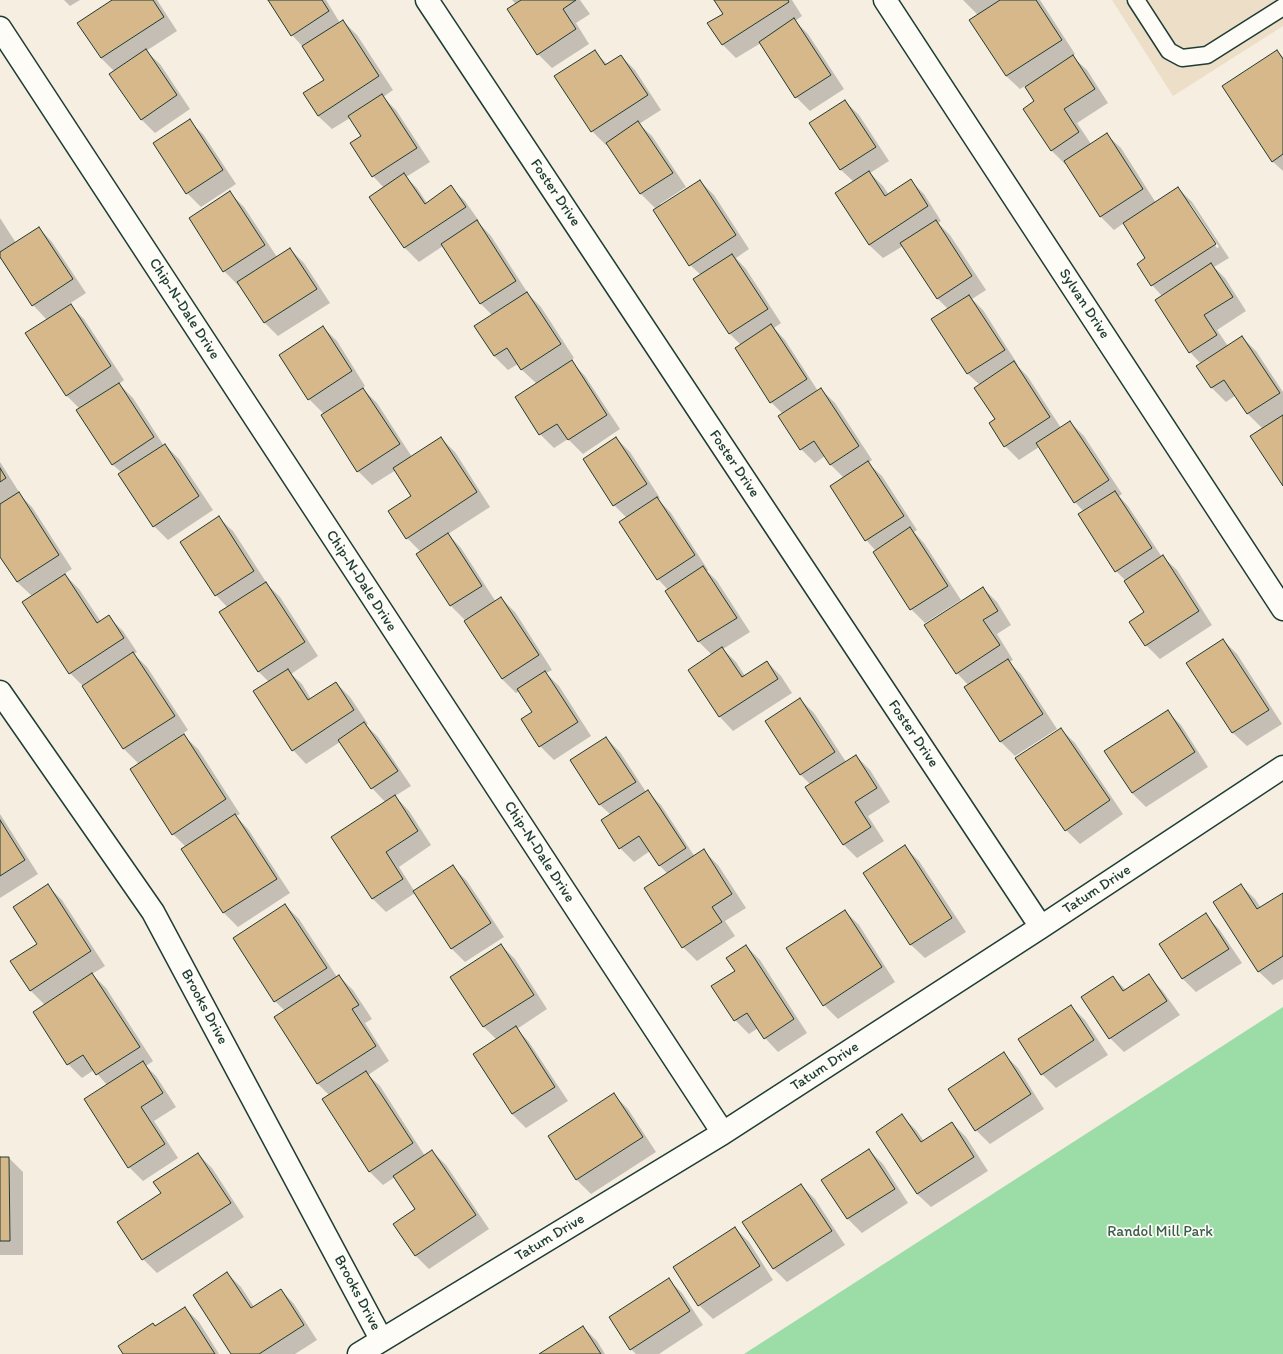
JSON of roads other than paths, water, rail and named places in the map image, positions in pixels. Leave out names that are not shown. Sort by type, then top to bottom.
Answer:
[{"type":"street","name":"Foster Drive","points":[[427,0],[1041,927]]},
{"type":"street","name":"Sylvan Drive","points":[[885,0],[1283,609]]},
{"type":"street","name":"Chip-N-Dale Drive","points":[[0,28],[723,1133]]},
{"type":"street","name":"Brooks Drive","points":[[0,692],[153,912],[381,1339]]},
{"type":"street","name":"Tatum Drive","points":[[359,1354],[381,1339],[723,1133],[1041,927],[1283,767]]},
{"type":"lane","points":[[1136,0],[1169,51],[1182,58],[1207,55],[1283,7]]},
{"type":"park label","name":"Randol Mill Park","points":[[1160,1232]]}]
